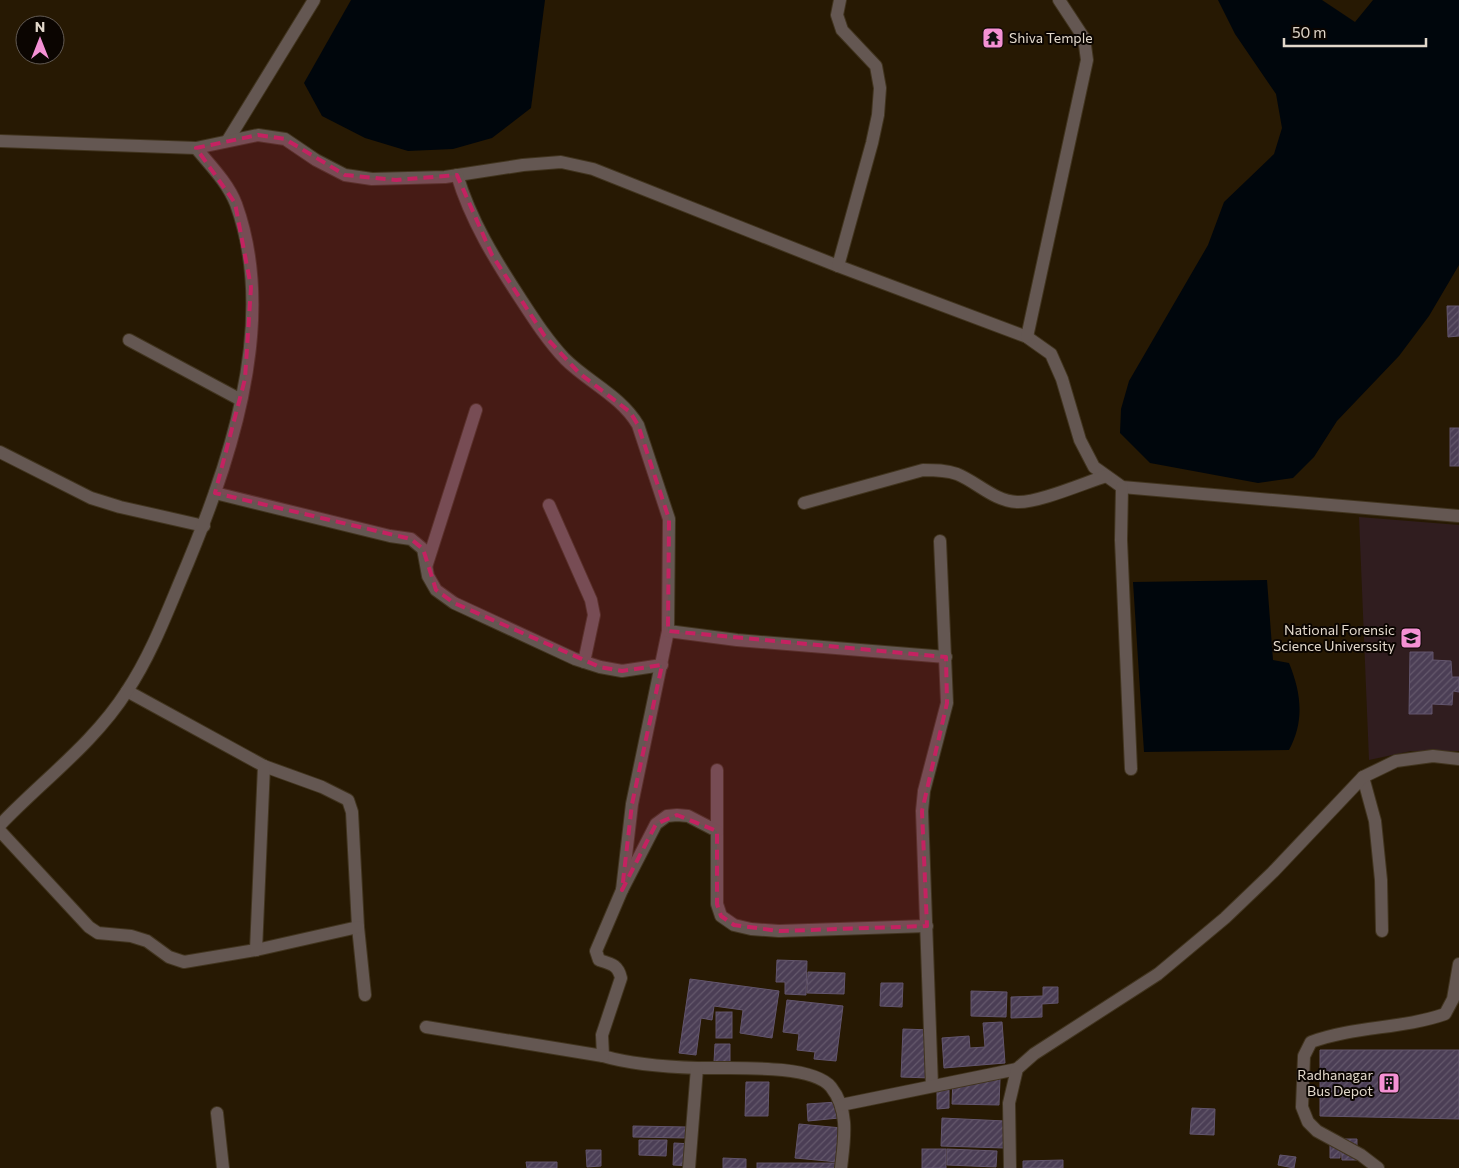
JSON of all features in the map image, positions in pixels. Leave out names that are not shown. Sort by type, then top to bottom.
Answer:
[{"type":"street","points":[[228,140],[314,0]]},
{"type":"street","points":[[838,266],[872,143],[878,115],[880,88],[876,66],[842,30],[837,14],[840,0]]},
{"type":"street","points":[[1027,337],[1088,60],[1084,38],[1059,0]]},
{"type":"street","points":[[0,140],[196,148],[258,135],[285,139],[316,160],[345,175],[372,179],[396,180],[457,175],[523,165],[561,162],[593,169],[838,266],[1027,337],[1051,354],[1062,379],[1080,440],[1094,467],[1122,487],[1459,516]]},
{"type":"street","points":[[196,148],[218,175],[235,203],[246,242],[251,287],[251,337],[236,424],[204,526],[156,639],[127,691],[100,727],[1,823],[89,927],[98,934],[132,936],[146,941],[169,957],[184,962],[256,950],[358,927]]},
{"type":"street","points":[[457,175],[464,198],[492,255],[544,335],[579,372],[630,412],[638,425],[669,519],[668,630],[632,804],[622,890]]},
{"type":"street","points":[[129,340],[241,400]]},
{"type":"street","points":[[427,566],[476,410]]},
{"type":"street","points":[[0,452],[91,498],[120,507],[204,526]]},
{"type":"street","points":[[804,503],[923,470],[938,470],[958,474],[983,489],[1017,502],[1031,500],[1106,476]]},
{"type":"street","points":[[1122,487],[1121,540],[1132,769]]},
{"type":"street","points":[[215,493],[390,536],[411,539],[423,549],[428,576],[436,590],[454,603],[584,662],[622,671],[662,665]]},
{"type":"street","points":[[549,505],[591,600],[594,615],[584,662]]},
{"type":"street","points":[[932,1086],[922,811],[924,791],[946,702],[946,657],[940,542]]},
{"type":"street","points":[[668,630],[737,640],[946,657]]},
{"type":"street","points":[[127,691],[264,766],[322,787],[348,800],[352,812],[358,927],[365,995]]},
{"type":"street","points":[[841,1105],[1018,1069],[1034,1054],[1158,974],[1218,924],[1273,872],[1363,777],[1396,761],[1433,756],[1459,759]]},
{"type":"street","points":[[256,950],[264,766]]},
{"type":"street","points":[[717,770],[717,904],[721,916],[734,925],[751,929],[779,931],[927,926]]},
{"type":"street","points":[[1363,777],[1375,822],[1381,880],[1382,931]]},
{"type":"street","points":[[603,1056],[602,1035],[621,978],[619,970],[612,964],[599,960],[596,951],[622,890],[656,824],[667,816],[688,816],[717,831]]},
{"type":"street","points":[[1378,1168],[1361,1155],[1318,1131],[1308,1122],[1302,1107],[1304,1056],[1310,1042],[1331,1034],[1429,1020],[1445,1014],[1454,999],[1459,964]]},
{"type":"street","points":[[426,1027],[603,1056],[620,1062],[697,1068],[778,1070],[804,1074],[830,1086],[841,1105],[845,1129],[840,1168]]},
{"type":"street","points":[[689,1168],[697,1068]]},
{"type":"street","points":[[1010,1168],[1009,1103],[1018,1069]]},
{"type":"street","points":[[217,1113],[223,1168]]},
{"type":"highlighted area","points":[[258,135],[285,139],[345,175],[396,180],[457,175],[492,255],[544,335],[579,373],[630,412],[638,425],[669,519],[668,631],[946,657],[947,703],[922,811],[927,926],[779,931],[734,925],[721,916],[717,904],[717,831],[677,815],[656,824],[622,890],[632,804],[662,665],[622,671],[600,667],[454,603],[436,590],[423,549],[411,539],[215,493],[245,379],[251,287],[235,203],[196,148]]},
{"type":"shaded area","points":[[351,0],[545,0],[531,108],[492,138],[453,149],[408,151],[365,138],[322,116],[304,83]]},
{"type":"shaded area","points":[[1218,0],[1322,0],[1355,22],[1373,0],[1459,0],[1459,265],[1429,316],[1399,356],[1337,421],[1314,457],[1293,478],[1258,483],[1150,463],[1120,433],[1121,409],[1129,381],[1208,245],[1224,202],[1274,154],[1282,128],[1276,94],[1235,34]]},
{"type":"shaded area","name":"National Forensic Science Universsity","points":[[1359,517],[1459,525],[1459,751],[1411,751],[1369,760]]},
{"type":"shaded area","points":[[1267,580],[1273,660],[1289,663],[1300,706],[1297,728],[1289,750],[1144,752],[1133,582]]},
{"type":"building","points":[[1447,306],[1459,306],[1459,336],[1448,337]]},
{"type":"building","points":[[1450,428],[1459,428],[1459,466],[1450,466]]},
{"type":"building","points":[[1410,652],[1433,652],[1433,660],[1451,661],[1452,677],[1459,677],[1459,692],[1453,691],[1452,705],[1432,704],[1432,714],[1409,714]]},
{"type":"building","points":[[777,960],[807,961],[806,995],[785,994],[785,982],[776,982]]},
{"type":"building","points":[[808,972],[845,973],[844,994],[807,993]]},
{"type":"building","points":[[690,979],[779,991],[772,1038],[740,1033],[743,1010],[714,1006],[712,1020],[701,1018],[696,1055],[679,1053]]},
{"type":"building","points":[[881,983],[903,983],[902,1007],[880,1006]]},
{"type":"building","points":[[1043,987],[1058,987],[1058,1003],[1042,1004],[1042,1017],[1011,1018],[1011,997],[1043,996]]},
{"type":"building","points":[[971,991],[1007,992],[1006,1017],[971,1016]]},
{"type":"building","points":[[787,1000],[843,1006],[836,1061],[814,1059],[815,1052],[797,1050],[799,1034],[783,1032]]},
{"type":"building","points":[[716,1012],[732,1012],[732,1038],[716,1038]]},
{"type":"building","points":[[1002,1022],[1005,1063],[944,1068],[942,1038],[969,1036],[970,1048],[985,1047],[983,1023]]},
{"type":"building","points":[[903,1029],[932,1030],[930,1078],[901,1077]]},
{"type":"building","points":[[715,1044],[730,1044],[730,1063],[714,1062]]},
{"type":"building","name":"Radhanagar Bus Depot","points":[[1320,1050],[1459,1050],[1459,1119],[1320,1116]]},
{"type":"building","points":[[953,1078],[1000,1079],[999,1105],[952,1104]]},
{"type":"building","points":[[746,1082],[769,1082],[768,1116],[745,1116]]},
{"type":"building","points":[[949,1090],[949,1108],[937,1109],[937,1091]]},
{"type":"building","points":[[837,1102],[839,1118],[808,1121],[807,1104]]},
{"type":"building","points":[[1192,1108],[1215,1109],[1214,1135],[1190,1134]]},
{"type":"building","points":[[942,1118],[1005,1121],[1004,1148],[941,1146]]},
{"type":"building","points":[[799,1124],[842,1128],[838,1162],[795,1158]]},
{"type":"building","points":[[633,1126],[687,1127],[687,1138],[633,1137]]},
{"type":"building","points":[[1330,1139],[1341,1139],[1340,1158],[1330,1158]]},
{"type":"building","points":[[1341,1139],[1357,1139],[1357,1160],[1342,1160]]},
{"type":"building","points":[[639,1140],[667,1140],[666,1156],[639,1155]]},
{"type":"building","points":[[674,1143],[693,1144],[692,1166],[673,1165]]},
{"type":"building","points":[[922,1149],[946,1149],[946,1168],[922,1168]]},
{"type":"building","points":[[947,1149],[997,1151],[996,1167],[947,1165]]},
{"type":"building","points":[[586,1150],[601,1150],[601,1166],[587,1167]]},
{"type":"building","points":[[1280,1155],[1296,1157],[1294,1168],[1278,1165]]},
{"type":"building","points":[[723,1158],[746,1159],[746,1168],[723,1168]]},
{"type":"building","points":[[1063,1160],[1063,1168],[1023,1168],[1023,1161]]},
{"type":"building","points":[[526,1162],[557,1162],[557,1168],[527,1168]]},
{"type":"building","points":[[757,1163],[837,1163],[837,1168],[757,1168]]},
{"type":"place","name":"Shiva Temple","points":[[993,38]]},
{"type":"place","name":"National Forensic Science Universsity","points":[[1411,638]]},
{"type":"place","name":"Radhanagar Bus Depot","points":[[1389,1083]]}]
